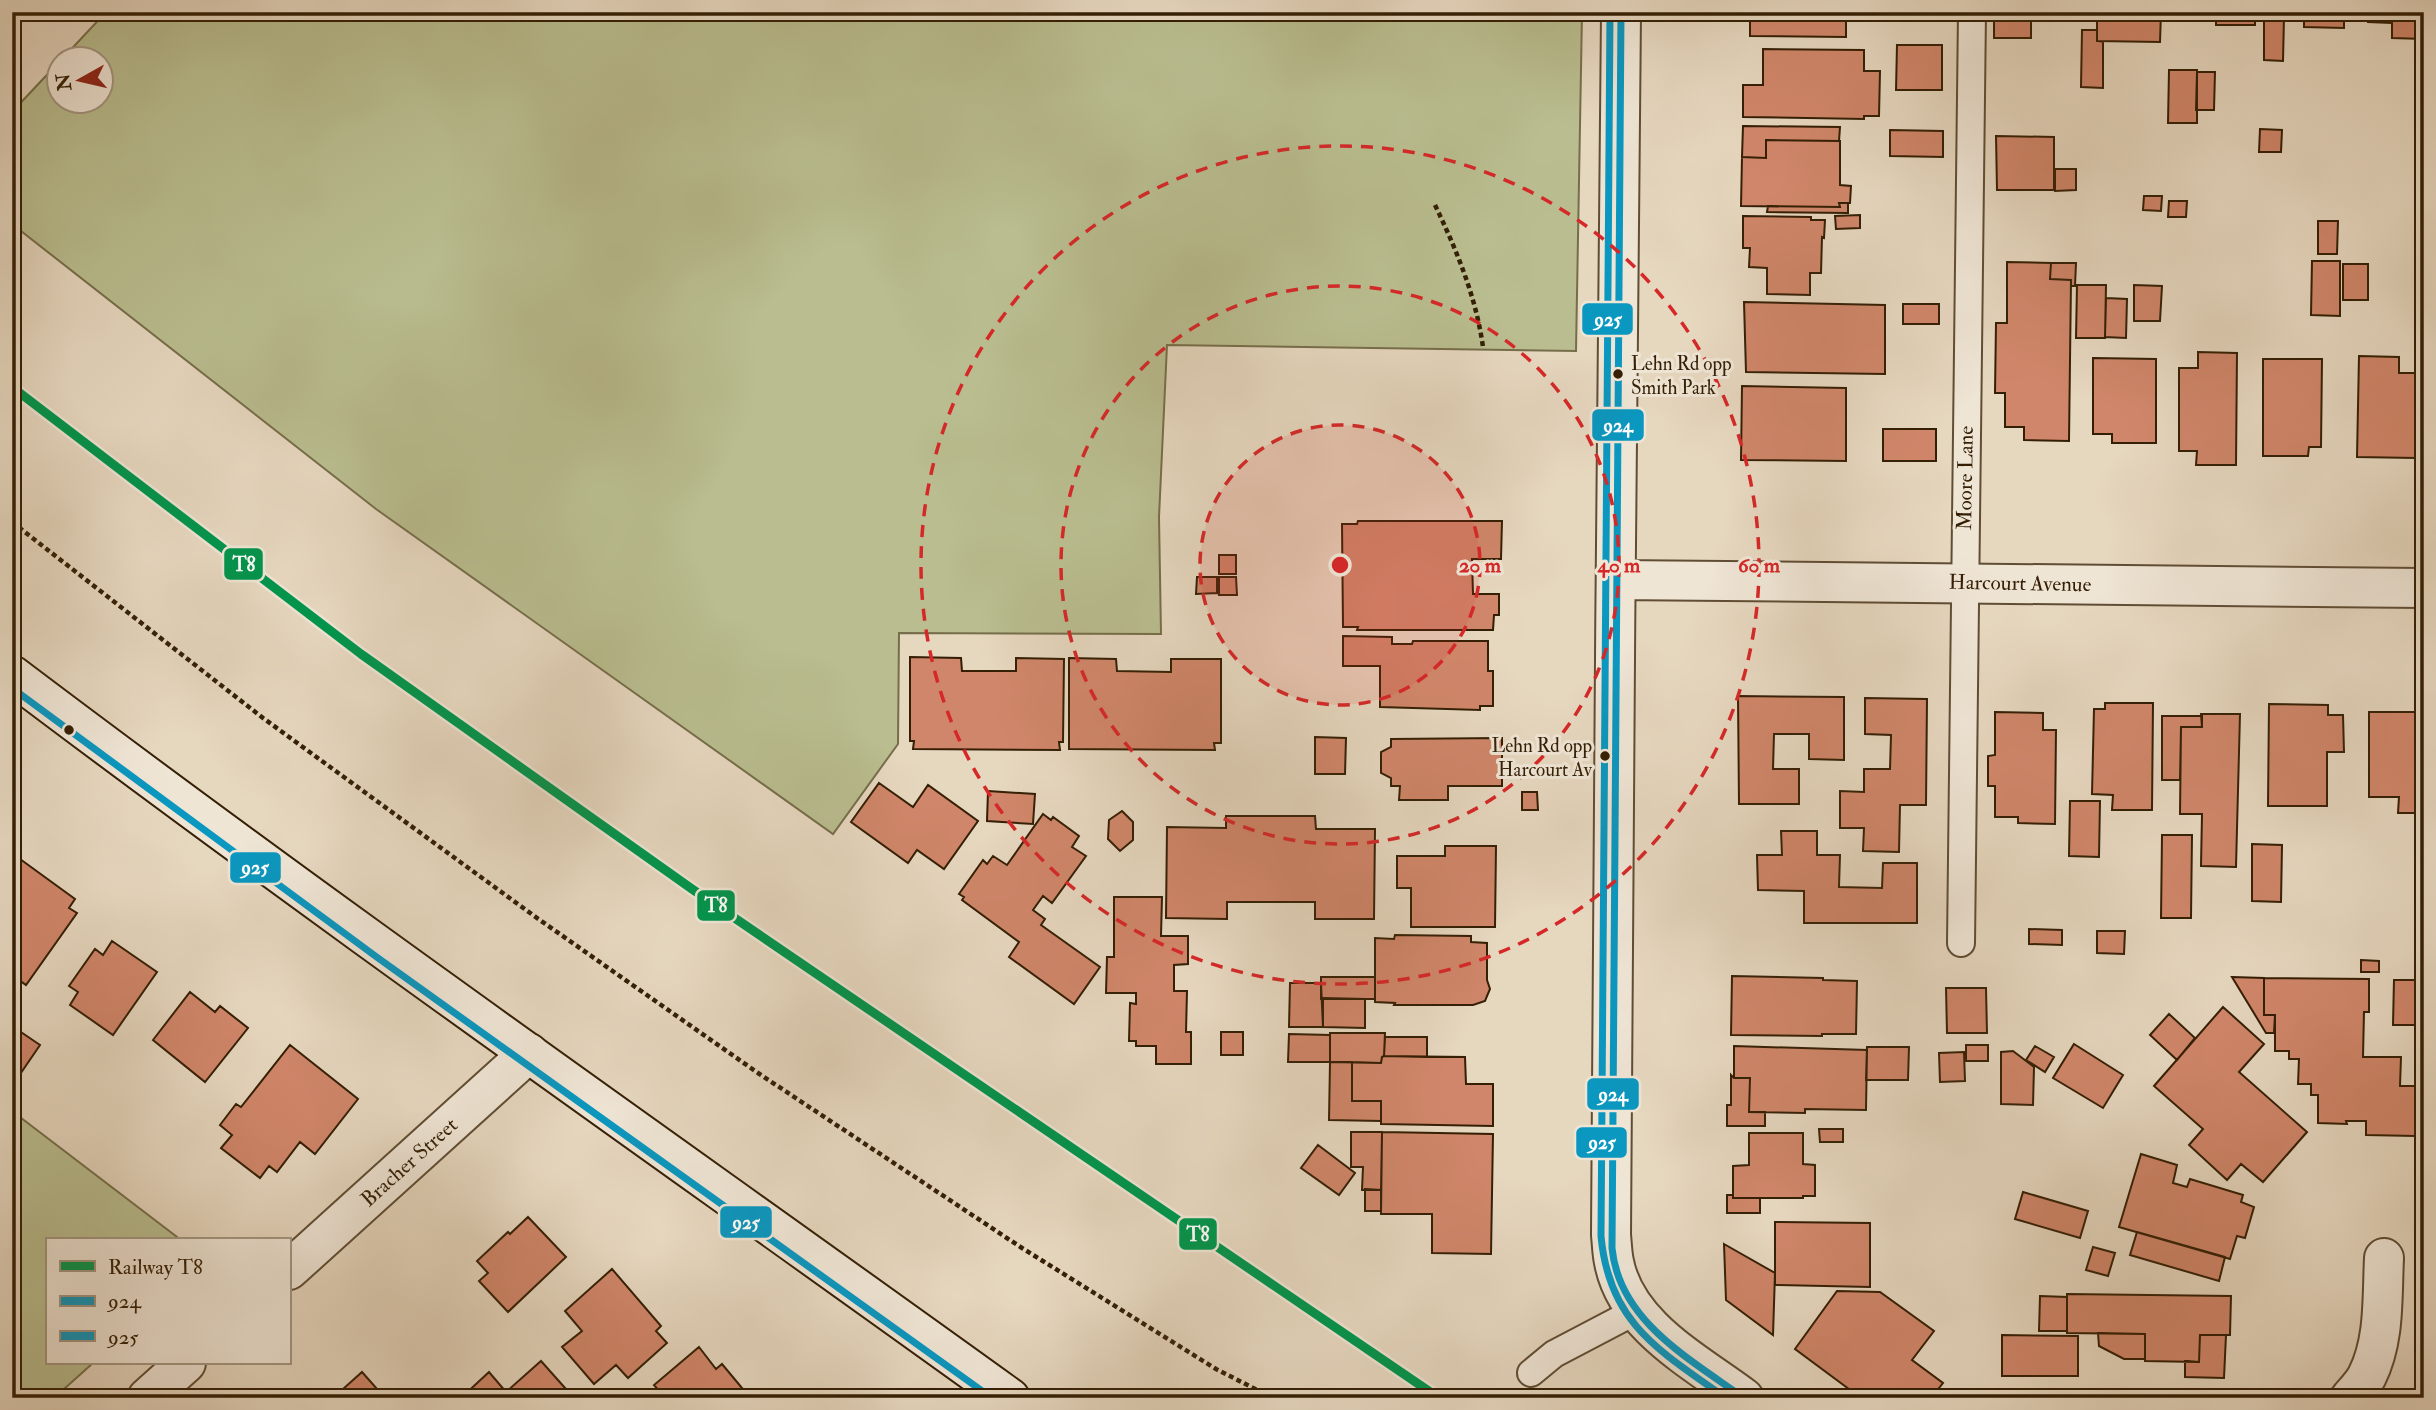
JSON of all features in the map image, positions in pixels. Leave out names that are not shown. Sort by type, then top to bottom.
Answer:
[{"type":"street","points":[[1621,12],[1611,1235],[1614,1263],[1623,1289],[1636,1311],[1663,1338],[1744,1398]]},
{"type":"street","name":"Harcourt Avenue","points":[[1617,580],[2424,588]]},
{"type":"street","points":[[12,675],[145,775],[1010,1398]]},
{"type":"street","name":"Bracher Street","points":[[290,1269],[529,1053]]},
{"type":"street","points":[[2350,1398],[2366,1378],[2376,1351],[2381,1324],[2384,1258]]},
{"type":"street","points":[[147,1398],[185,1364]]},
{"type":"lane","name":"Moore Lane","points":[[1961,943],[1972,12]]},
{"type":"lane","points":[[1531,1373],[1554,1354],[1636,1311]]},
{"type":"path","points":[[1435,205],[1461,264],[1476,309],[1483,347]]},
{"type":"path","points":[[12,522],[263,718],[537,918],[758,1073],[1022,1248],[1216,1369],[1273,1398]]},
{"type":"green space","points":[[106,12],[1582,12],[1576,351],[1167,345],[1159,517],[1161,634],[899,633],[898,744],[833,834],[376,509],[12,224],[12,112],[46,76],[46,116],[116,116],[116,46],[74,46]]},
{"type":"green space","points":[[12,1111],[178,1238],[46,1238],[46,1364],[92,1364],[54,1398],[12,1398]]},
{"type":"building","points":[[1750,12],[1846,12],[1846,37],[1750,36]]},
{"type":"building","points":[[1902,12],[1946,12],[1946,16],[1902,15]]},
{"type":"building","points":[[1994,12],[2031,12],[2031,38],[1994,38]]},
{"type":"building","points":[[2097,12],[2161,12],[2160,42],[2097,41]]},
{"type":"building","points":[[2216,12],[2255,12],[2255,25],[2216,25]]},
{"type":"building","points":[[2304,12],[2344,12],[2344,28],[2304,27]]},
{"type":"building","points":[[2368,12],[2424,12],[2424,39],[2392,38],[2392,23],[2368,22]]},
{"type":"building","points":[[2264,17],[2284,17],[2283,61],[2264,60]]},
{"type":"building","points":[[2082,30],[2097,30],[2097,41],[2103,42],[2103,88],[2081,87]]},
{"type":"building","points":[[1897,45],[1942,45],[1942,90],[1896,90]]},
{"type":"building","points":[[1763,49],[1864,50],[1864,71],[1880,71],[1879,116],[1864,116],[1864,119],[1743,117],[1743,85],[1763,85]]},
{"type":"building","points":[[2169,70],[2197,70],[2197,123],[2168,123]]},
{"type":"building","points":[[2197,72],[2215,72],[2214,110],[2196,110]]},
{"type":"building","points":[[1743,126],[1840,127],[1839,141],[1766,140],[1766,158],[1742,157]]},
{"type":"building","points":[[2260,129],[2282,130],[2281,152],[2259,152]]},
{"type":"building","points":[[1890,130],[1943,131],[1943,157],[1890,156]]},
{"type":"building","points":[[1996,136],[2054,137],[2054,190],[1997,190]]},
{"type":"building","points":[[1766,140],[1840,141],[1840,185],[1851,186],[1850,203],[1839,203],[1840,207],[1741,206],[1742,157],[1766,158]]},
{"type":"building","points":[[2055,169],[2076,169],[2076,190],[2055,191]]},
{"type":"building","points":[[2144,196],[2162,196],[2161,211],[2143,210]]},
{"type":"building","points":[[2169,201],[2187,201],[2186,217],[2168,217]]},
{"type":"building","points":[[1839,203],[1848,203],[1848,213],[1767,212],[1768,206],[1840,207]]},
{"type":"building","points":[[1860,215],[1860,228],[1836,229],[1835,216]]},
{"type":"building","points":[[1743,216],[1811,217],[1811,220],[1825,220],[1821,273],[1810,273],[1810,295],[1767,294],[1767,268],[1749,267],[1750,248],[1743,248]]},
{"type":"building","points":[[2318,221],[2338,221],[2337,254],[2318,254]]},
{"type":"building","points":[[2312,261],[2340,261],[2340,316],[2311,315]]},
{"type":"building","points":[[2007,262],[2051,263],[2050,279],[2071,280],[2069,441],[2024,440],[2024,427],[2005,427],[2005,393],[1995,393],[1996,323],[2007,323]]},
{"type":"building","points":[[2051,263],[2076,263],[2075,286],[2071,286],[2071,280],[2050,279]]},
{"type":"building","points":[[2343,264],[2368,264],[2368,300],[2343,300]]},
{"type":"building","points":[[2077,285],[2106,285],[2105,338],[2076,338]]},
{"type":"building","points":[[2134,285],[2162,286],[2160,321],[2134,321]]},
{"type":"building","points":[[2106,298],[2127,299],[2126,338],[2105,337]]},
{"type":"building","points":[[1744,302],[1885,305],[1885,374],[1746,372]]},
{"type":"building","points":[[1903,304],[1939,304],[1939,324],[1903,324]]},
{"type":"building","points":[[2198,352],[2237,353],[2236,465],[2196,465],[2197,451],[2179,451],[2179,368],[2198,368]]},
{"type":"building","points":[[2359,356],[2399,357],[2399,373],[2417,373],[2416,413],[2424,413],[2424,449],[2415,448],[2416,458],[2357,457]]},
{"type":"building","points":[[2093,358],[2156,359],[2156,443],[2112,443],[2112,434],[2093,434]]},
{"type":"building","points":[[2263,359],[2322,359],[2321,447],[2309,447],[2308,456],[2263,456]]},
{"type":"building","points":[[1742,386],[1846,388],[1846,461],[1741,460]]},
{"type":"building","points":[[1883,429],[1936,429],[1936,461],[1883,461]]},
{"type":"building","points":[[1358,521],[1502,521],[1501,559],[1472,559],[1473,594],[1499,594],[1499,615],[1494,615],[1493,630],[1357,630],[1358,627],[1343,627],[1342,524],[1357,524]]},
{"type":"building","points":[[1219,555],[1236,555],[1236,574],[1219,574]]},
{"type":"building","points":[[1197,577],[1217,577],[1217,593],[1196,594]]},
{"type":"building","points":[[1219,577],[1236,577],[1237,595],[1219,595]]},
{"type":"building","points":[[1343,636],[1392,637],[1392,644],[1412,644],[1413,641],[1488,641],[1488,671],[1493,671],[1493,706],[1480,706],[1480,710],[1380,707],[1380,666],[1343,666]]},
{"type":"building","points":[[910,657],[961,658],[962,671],[1016,671],[1016,658],[1064,659],[1063,742],[1059,742],[1060,750],[913,749],[914,741],[910,741]]},
{"type":"building","points":[[1069,658],[1116,659],[1117,671],[1171,672],[1171,659],[1221,659],[1221,743],[1214,743],[1215,750],[1069,749]]},
{"type":"building","points":[[1738,696],[1844,697],[1844,760],[1809,759],[1809,734],[1774,734],[1773,769],[1799,769],[1799,804],[1739,804]]},
{"type":"building","points":[[1865,698],[1927,699],[1926,805],[1900,805],[1899,852],[1863,851],[1864,828],[1840,828],[1840,791],[1864,792],[1864,769],[1890,769],[1891,735],[1865,734]]},
{"type":"building","points":[[2105,703],[2153,703],[2152,810],[2112,810],[2113,795],[2092,794],[2094,709],[2105,709]]},
{"type":"building","points":[[2269,704],[2328,705],[2328,715],[2343,715],[2344,752],[2327,752],[2327,806],[2268,806]]},
{"type":"building","points":[[1995,712],[2043,713],[2043,730],[2056,730],[2055,824],[2018,823],[2018,817],[1995,817],[1995,786],[1988,786],[1988,756],[1995,755]]},
{"type":"building","points":[[2369,712],[2424,712],[2424,813],[2398,813],[2399,797],[2369,797]]},
{"type":"building","points":[[2201,714],[2240,714],[2236,867],[2201,866],[2202,814],[2180,814],[2181,727],[2202,727]]},
{"type":"building","points":[[2162,716],[2202,716],[2202,727],[2181,727],[2180,780],[2162,780]]},
{"type":"building","points":[[1315,737],[1346,738],[1345,774],[1315,774]]},
{"type":"building","points":[[1502,738],[1502,786],[1448,786],[1448,800],[1399,800],[1400,786],[1391,786],[1391,778],[1381,773],[1381,752],[1391,747],[1391,739]]},
{"type":"building","points":[[879,783],[913,807],[928,785],[978,821],[944,869],[917,850],[908,863],[851,822]]},
{"type":"building","points":[[988,791],[1035,794],[1033,824],[987,821]]},
{"type":"building","points":[[1522,792],[1537,792],[1538,810],[1522,810]]},
{"type":"building","points":[[2070,801],[2100,801],[2099,857],[2069,856]]},
{"type":"building","points":[[1122,811],[1133,822],[1133,840],[1120,851],[1108,839],[1109,820]]},
{"type":"building","points":[[1043,814],[1051,820],[1053,817],[1079,836],[1072,847],[1086,856],[1052,903],[1043,896],[1033,910],[1045,919],[1041,925],[1100,967],[1074,1004],[1009,957],[1019,942],[962,900],[964,897],[959,894],[983,860],[987,864],[993,856],[1007,865]]},
{"type":"building","points":[[1226,816],[1315,816],[1316,829],[1375,829],[1374,919],[1315,919],[1315,902],[1227,902],[1227,919],[1166,918],[1167,827],[1226,828]]},
{"type":"building","points":[[1781,831],[1817,831],[1817,855],[1840,855],[1839,887],[1882,888],[1883,863],[1917,863],[1917,923],[1804,923],[1804,891],[1758,890],[1757,855],[1782,855]]},
{"type":"building","points":[[2162,835],[2192,835],[2191,918],[2161,918]]},
{"type":"building","points":[[2252,844],[2282,845],[2281,902],[2252,901]]},
{"type":"building","points":[[1445,846],[1496,846],[1495,927],[1411,927],[1411,888],[1397,888],[1397,856],[1445,856]]},
{"type":"building","points":[[20,859],[75,899],[69,908],[77,913],[26,985],[12,975],[12,871]]},
{"type":"building","points":[[1114,897],[1162,897],[1161,936],[1188,936],[1188,964],[1174,965],[1174,991],[1187,991],[1186,1032],[1191,1032],[1191,1064],[1156,1064],[1156,1046],[1136,1046],[1136,1041],[1129,1041],[1130,1003],[1136,1004],[1136,993],[1106,993],[1107,957],[1114,957]]},
{"type":"building","points":[[2029,929],[2062,930],[2062,945],[2029,944]]},
{"type":"building","points":[[2097,931],[2125,931],[2124,954],[2097,953]]},
{"type":"building","points":[[1395,935],[1471,936],[1471,942],[1487,943],[1487,980],[1490,989],[1485,1001],[1473,1005],[1394,1005],[1395,1003],[1375,1002],[1375,938],[1394,939]]},
{"type":"building","points":[[112,941],[157,972],[113,1035],[70,1005],[78,992],[69,986],[95,949],[103,955]]},
{"type":"building","points":[[2361,960],[2379,961],[2379,972],[2361,972]]},
{"type":"building","points":[[1732,976],[1857,981],[1856,1034],[1731,1035]]},
{"type":"building","points":[[1321,977],[1375,977],[1375,999],[1321,999]]},
{"type":"building","points":[[2232,977],[2264,978],[2264,1015],[2275,1015],[2274,1033],[2266,1033]]},
{"type":"building","points":[[2264,978],[2369,979],[2369,1012],[2364,1012],[2363,1057],[2401,1057],[2400,1086],[2416,1086],[2415,1136],[2366,1135],[2366,1121],[2346,1121],[2347,1124],[2318,1123],[2318,1095],[2311,1095],[2311,1084],[2298,1084],[2299,1059],[2289,1059],[2289,1051],[2275,1051],[2275,1015],[2264,1015]]},
{"type":"building","points":[[2394,980],[2424,980],[2424,1025],[2393,1025]]},
{"type":"building","points":[[1290,983],[1321,983],[1323,1027],[1289,1027]]},
{"type":"building","points":[[1946,988],[1986,988],[1987,1033],[1947,1033]]},
{"type":"building","points":[[190,992],[215,1012],[220,1006],[248,1028],[205,1082],[153,1040]]},
{"type":"building","points":[[1323,998],[1365,999],[1365,1028],[1323,1027]]},
{"type":"building","points":[[2223,1007],[2264,1044],[2239,1072],[2307,1132],[2263,1182],[2241,1164],[2227,1180],[2189,1145],[2203,1129],[2154,1086]]},
{"type":"building","points":[[2169,1014],[2195,1038],[2177,1060],[2150,1035]]},
{"type":"building","points":[[12,1026],[40,1045],[12,1086]]},
{"type":"building","points":[[1221,1032],[1243,1032],[1243,1055],[1221,1055]]},
{"type":"building","points":[[1330,1033],[1385,1033],[1381,1063],[1330,1062]]},
{"type":"building","points":[[1289,1034],[1330,1035],[1330,1062],[1288,1062]]},
{"type":"building","points":[[1385,1037],[1427,1037],[1427,1057],[1384,1056]]},
{"type":"building","points":[[2074,1044],[2123,1075],[2103,1108],[2053,1078]]},
{"type":"building","points":[[290,1045],[358,1099],[315,1154],[300,1142],[277,1172],[269,1166],[260,1178],[221,1148],[232,1135],[220,1125],[236,1104],[241,1107]]},
{"type":"building","points":[[1966,1045],[1988,1045],[1988,1061],[1966,1061]]},
{"type":"building","points":[[1734,1046],[1867,1050],[1866,1110],[1749,1112],[1750,1078],[1734,1078]]},
{"type":"building","points":[[2035,1046],[2054,1057],[2045,1072],[2026,1060]]},
{"type":"building","points":[[1867,1047],[1909,1047],[1908,1080],[1866,1080]]},
{"type":"building","points":[[2013,1051],[2034,1067],[2033,1105],[2001,1104],[2001,1052]]},
{"type":"building","points":[[1964,1052],[1965,1081],[1940,1082],[1939,1053]]},
{"type":"building","points":[[1384,1056],[1465,1057],[1466,1084],[1493,1084],[1493,1126],[1381,1124],[1381,1101],[1352,1101],[1352,1062],[1381,1063]]},
{"type":"building","points":[[1330,1062],[1352,1062],[1352,1101],[1381,1101],[1381,1121],[1329,1120]]},
{"type":"building","points":[[1731,1075],[1734,1078],[1750,1078],[1749,1112],[1765,1112],[1765,1126],[1727,1126],[1727,1105],[1731,1105]]},
{"type":"building","points":[[1819,1129],[1843,1129],[1843,1142],[1820,1142]]},
{"type":"building","points":[[1351,1132],[1382,1132],[1381,1190],[1362,1190],[1363,1167],[1351,1167]]},
{"type":"building","points":[[1382,1132],[1493,1134],[1491,1254],[1432,1253],[1432,1214],[1381,1214]]},
{"type":"building","points":[[1749,1133],[1803,1133],[1803,1164],[1815,1165],[1815,1196],[1733,1198],[1733,1166],[1749,1165]]},
{"type":"building","points":[[1318,1145],[1355,1173],[1339,1195],[1301,1168]]},
{"type":"building","points":[[2141,1154],[2177,1165],[2173,1183],[2187,1187],[2190,1179],[2243,1195],[2241,1202],[2254,1207],[2245,1238],[2237,1236],[2230,1259],[2119,1227]]},
{"type":"building","points":[[1365,1189],[1381,1190],[1381,1211],[1365,1211]]},
{"type":"building","points":[[2023,1192],[2088,1211],[2080,1238],[2015,1219]]},
{"type":"building","points":[[1727,1195],[1733,1195],[1733,1198],[1760,1198],[1760,1213],[1727,1213]]},
{"type":"building","points":[[528,1217],[566,1257],[508,1312],[479,1281],[488,1273],[477,1261]]},
{"type":"building","points":[[1775,1222],[1870,1223],[1870,1287],[1775,1285]]},
{"type":"building","points":[[2137,1232],[2225,1257],[2219,1281],[2130,1255]]},
{"type":"building","points":[[1724,1244],[1775,1273],[1773,1335],[1726,1300]]},
{"type":"building","points":[[2093,1247],[2115,1253],[2108,1276],[2086,1270]]},
{"type":"building","points":[[612,1269],[661,1326],[656,1331],[667,1343],[628,1378],[616,1365],[594,1384],[562,1347],[582,1331],[565,1311]]},
{"type":"building","points":[[1837,1291],[1880,1292],[1934,1331],[1912,1360],[1943,1383],[1931,1398],[1861,1398],[1795,1349]]},
{"type":"building","points":[[2067,1294],[2231,1296],[2230,1335],[2200,1335],[2199,1362],[2145,1361],[2145,1334],[2067,1333]]},
{"type":"building","points":[[2040,1296],[2067,1297],[2067,1331],[2039,1331]]},
{"type":"building","points":[[2098,1333],[2145,1334],[2145,1359],[2124,1359],[2099,1346]]},
{"type":"building","points":[[2002,1335],[2078,1336],[2078,1376],[2002,1376]]},
{"type":"building","points":[[2200,1335],[2226,1335],[2224,1378],[2185,1377],[2185,1361],[2199,1362]]},
{"type":"building","points":[[699,1347],[716,1369],[722,1364],[747,1394],[743,1398],[665,1398],[654,1385]]},
{"type":"building","points":[[541,1361],[574,1398],[461,1398],[489,1372],[506,1392]]},
{"type":"building","points":[[362,1372],[385,1398],[351,1398],[343,1389]]},
{"type":"rail line","name":"T8","points":[[12,387],[361,654],[692,889],[1439,1398]]},
{"type":"transit line","name":"925","points":[[1610,12],[1601,1236],[1606,1266],[1615,1292],[1627,1314],[1660,1349],[1726,1398]]},
{"type":"transit line","name":"924","points":[[1621,12],[1612,1248],[1617,1274],[1628,1297],[1643,1317],[1680,1353],[1744,1398]]},
{"type":"transit line","name":"925","points":[[12,688],[378,958],[992,1398]]},
{"type":"place","name":"Lehn Rd opp Smith Park","points":[[1618,374]]},
{"type":"place","name":"Lehn Rd opp Harcourt Av","points":[[1605,756]]}]
